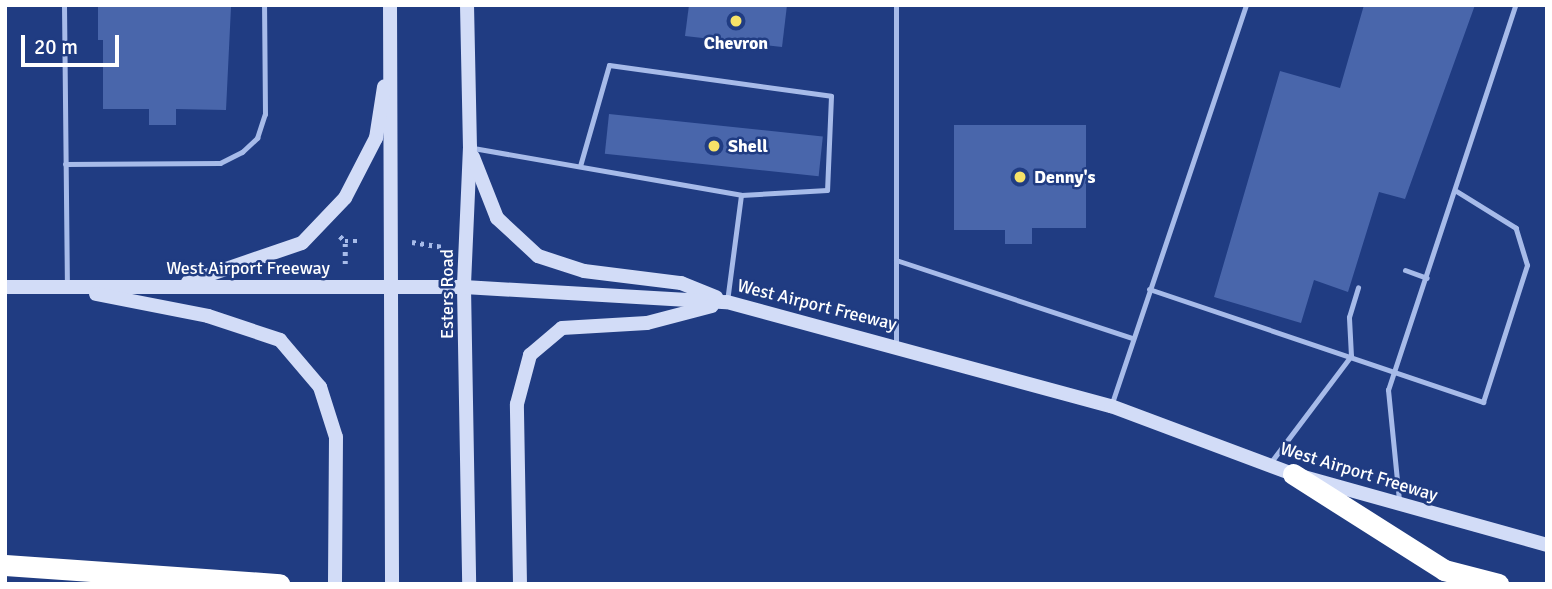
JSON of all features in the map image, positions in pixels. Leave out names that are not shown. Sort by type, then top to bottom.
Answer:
[{"type":"highway","points":[[1293,474],[1444,570],[1498,584]]},
{"type":"highway","points":[[5,565],[279,584]]},
{"type":"main road","points":[[390,5],[392,584]]},
{"type":"main road","name":"Esters Road","points":[[467,5],[470,147],[464,288],[469,584]]},
{"type":"main road","points":[[170,288],[302,243],[345,198],[376,138],[391,44]]},
{"type":"main road","points":[[470,147],[497,218],[538,256],[584,271],[681,283],[727,302]]},
{"type":"main road","name":"West Airport Freeway","points":[[5,287],[464,288],[727,302],[896,345],[1111,406],[1293,474],[1400,507],[1547,545]]},
{"type":"main road","points":[[67,288],[208,316],[280,340],[320,387],[336,437],[335,584]]},
{"type":"main road","points":[[520,584],[517,404],[530,355],[562,328],[647,323],[727,302]]},
{"type":"lane","points":[[64,5],[67,288]]},
{"type":"lane","points":[[65,164],[219,163],[243,152],[257,138],[265,114],[264,5]]},
{"type":"lane","points":[[896,5],[896,345]]},
{"type":"lane","points":[[1111,406],[1246,5]]},
{"type":"lane","points":[[1400,507],[1388,390],[1456,191],[1515,5]]},
{"type":"lane","points":[[470,147],[741,195],[827,191],[831,96],[609,65],[580,166]]},
{"type":"lane","points":[[1149,289],[1483,402],[1527,265],[1516,228],[1456,191]]},
{"type":"lane","points":[[727,302],[741,195]]},
{"type":"lane","points":[[896,260],[1132,338]]},
{"type":"lane","points":[[1405,270],[1427,278]]},
{"type":"lane","points":[[1269,465],[1351,356],[1349,317],[1358,288]]},
{"type":"path","points":[[337,232],[345,241],[345,264]]},
{"type":"path","points":[[345,241],[361,241]]},
{"type":"path","points":[[411,242],[451,248]]},
{"type":"building","name":"Chevron","points":[[689,5],[787,5],[782,47],[685,36]]},
{"type":"building","points":[[1364,5],[1475,5],[1405,199],[1379,192],[1348,292],[1314,280],[1301,323],[1214,297],[1280,71],[1340,88]]},
{"type":"building","points":[[98,7],[231,7],[226,110],[176,109],[176,125],[149,125],[149,109],[103,109],[103,40],[98,40]]},
{"type":"building","name":"Shell","points":[[609,114],[823,136],[819,176],[605,154]]},
{"type":"building","name":"Denny's","points":[[954,125],[1086,125],[1086,228],[1032,228],[1032,244],[1005,244],[1005,230],[954,230]]},
{"type":"place","name":"Chevron","points":[[736,21]]},
{"type":"place","name":"Shell","points":[[714,146]]},
{"type":"place","name":"Denny's","points":[[1020,177]]}]
